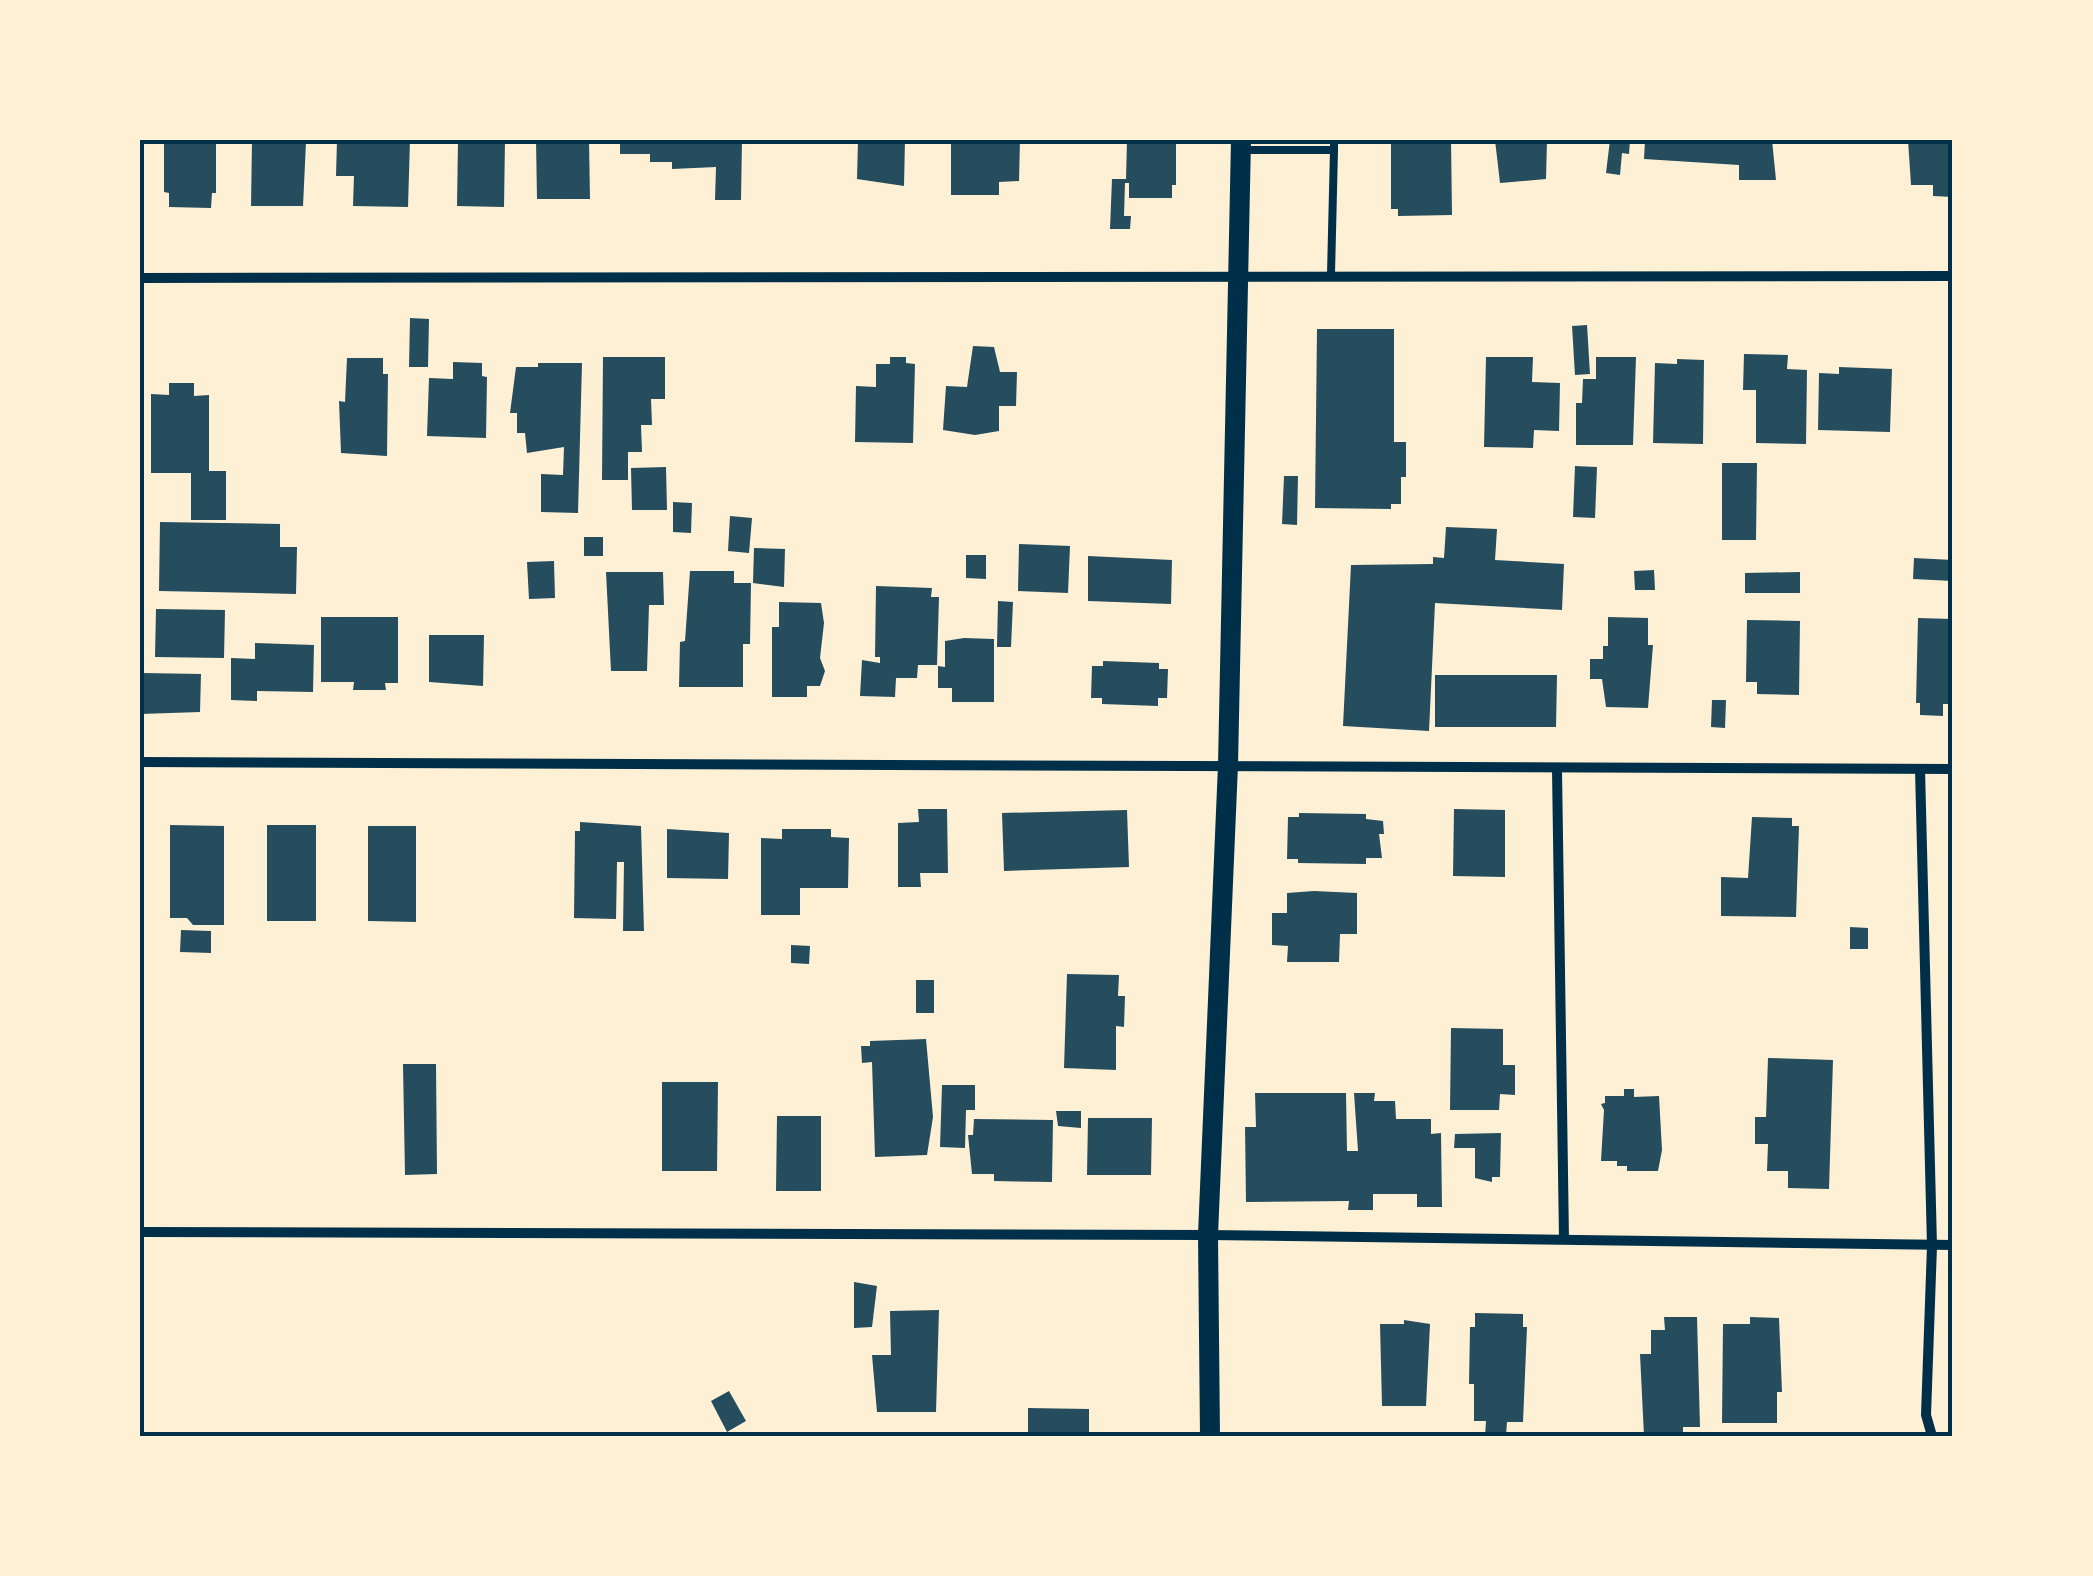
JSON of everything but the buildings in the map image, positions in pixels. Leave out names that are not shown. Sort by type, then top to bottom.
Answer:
[{"type":"main road","points":[[1210,1436],[1208,1234],[1228,765],[1241,145]]},
{"type":"street","points":[[140,278],[1953,276]]},
{"type":"street","points":[[140,762],[1953,769]]},
{"type":"street","points":[[1920,769],[1932,1246],[1926,1414],[1932,1436]]},
{"type":"street","points":[[1558,770],[1564,1238]]},
{"type":"street","points":[[140,1232],[1208,1234],[1953,1245]]},
{"type":"lane","points":[[1241,145],[1334,145],[1331,274]]}]
